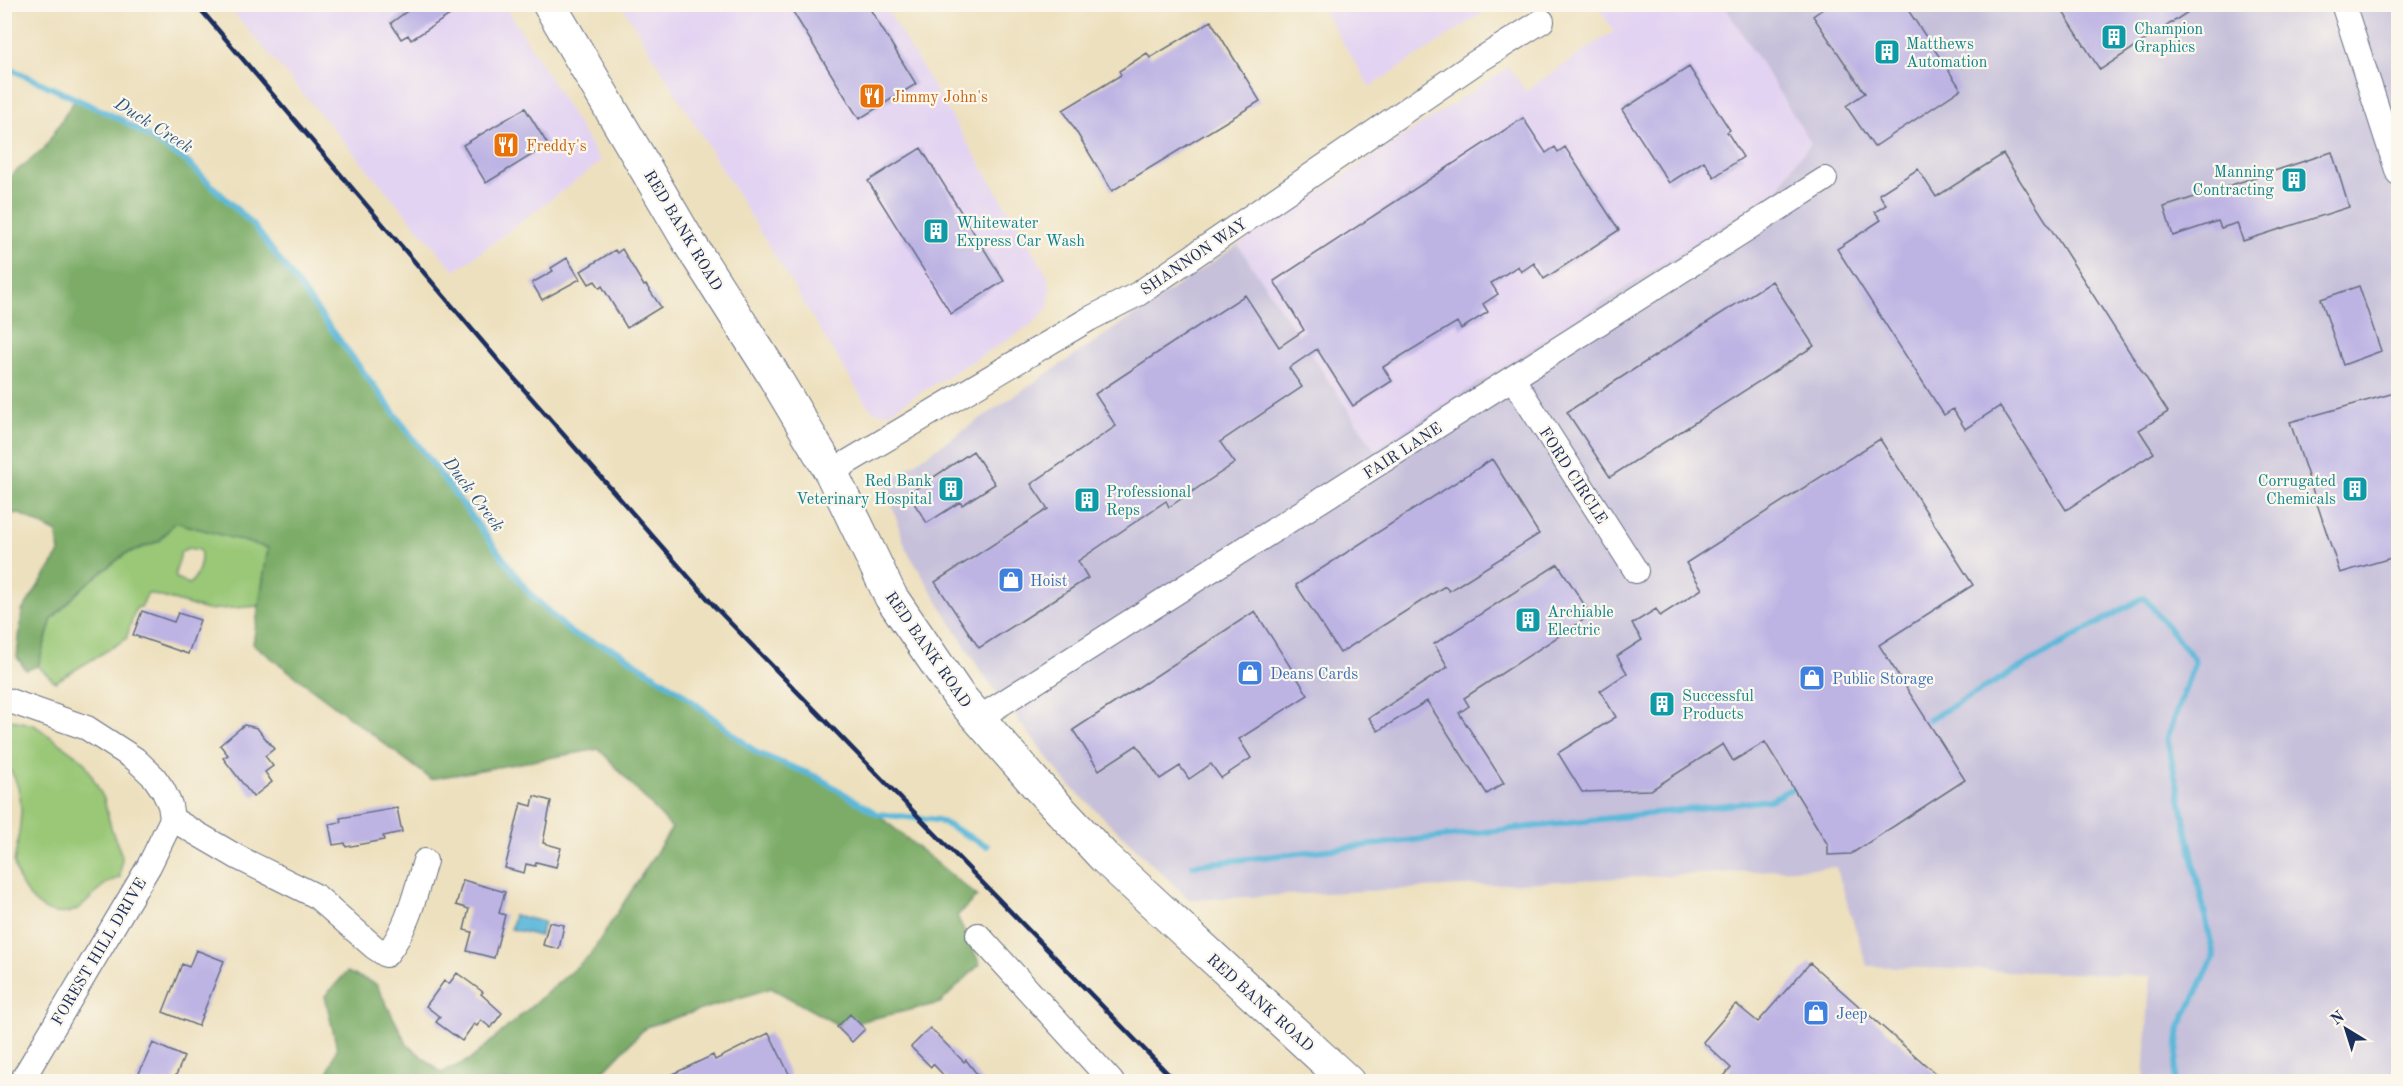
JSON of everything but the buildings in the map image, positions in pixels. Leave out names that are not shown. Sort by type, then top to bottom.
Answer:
[{"type":"highway","name":"RED BANK ROAD","points":[[549,4],[690,244],[771,371],[831,472],[891,597],[958,695],[1105,858],[1348,1082]]},
{"type":"street","points":[[2343,4],[2398,174]]},
{"type":"street","name":"SHANNON WAY","points":[[831,472],[1089,319],[1138,294],[1475,63],[1542,21]]},
{"type":"street","name":"FAIR LANE","points":[[979,718],[1825,179]]},
{"type":"street","name":"FORD CIRCLE","points":[[1513,379],[1636,571]]},
{"type":"street","points":[[4,699],[87,728],[135,759],[154,777],[163,790],[170,806],[172,819],[237,857],[316,896],[386,955],[408,918],[425,861]]},
{"type":"street","name":"FOREST HILL DRIVE","points":[[21,1082],[149,866],[172,819]]},
{"type":"street","points":[[978,935],[1112,1082]]},
{"type":"shaded area","points":[[227,5],[505,5],[601,162],[455,271]]},
{"type":"shaded area","points":[[622,5],[884,5],[1047,274],[1051,291],[1047,309],[1030,326],[889,412],[883,414],[873,411],[866,404]]},
{"type":"shaded area","points":[[1320,5],[1495,5],[1370,87]]},
{"type":"shaded area","points":[[1596,5],[1724,5],[1811,143],[1792,166],[1778,189],[1374,451],[1238,245],[1509,67],[1525,91],[1614,31]]},
{"type":"shaded area","points":[[1724,5],[2398,5],[2398,1081],[2144,1081],[2150,976],[1867,966],[1836,867],[1190,900],[1067,783],[981,672],[906,549],[885,483],[1238,245],[1375,450],[1779,189],[1792,166],[1811,143]]},
{"type":"green space","points":[[75,99],[122,120],[186,161],[254,226],[529,593],[572,634],[616,650],[682,693],[757,753],[817,777],[877,814],[977,896],[957,916],[980,964],[940,1003],[840,1026],[771,988],[646,1027],[594,1081],[325,1081],[337,1048],[325,996],[347,972],[376,984],[407,1044],[442,1073],[471,1059],[590,955],[672,828],[599,749],[431,779],[253,644],[268,548],[175,522],[159,541],[125,554],[83,587],[52,619],[38,666],[26,670],[17,657],[22,611],[59,554],[57,533],[18,513],[5,515],[5,180],[44,149]]},
{"type":"green space","points":[[175,522],[268,548],[259,606],[207,610],[148,593],[141,607],[136,608],[126,639],[55,682],[38,666],[52,619],[83,587],[125,554],[159,541]],"holes":[[[188,548],[200,550],[200,564],[192,581],[189,584],[176,578],[180,552]]]},
{"type":"green space","points":[[4,718],[34,725],[84,761],[104,799],[111,828],[122,856],[120,877],[103,886],[82,906],[67,913],[56,913],[36,904],[28,895],[17,874],[14,863],[21,804],[11,771],[5,770]]},
{"type":"water","points":[[514,915],[544,922],[540,936],[511,929]]},
{"type":"waterway","name":"Duck Creek","points":[[4,66],[122,120],[186,161],[254,226],[529,593],[572,634],[616,650],[682,693],[757,753],[817,777],[877,814],[938,820],[987,846]]},
{"type":"waterway","points":[[1921,724],[2144,597],[2195,661],[2167,738],[2214,957],[2180,1027],[2174,1082]]},
{"type":"waterway","points":[[1193,865],[1770,800],[1799,785]]},
{"type":"railway","points":[[196,4],[498,360],[715,607],[1176,1082]]},
{"type":"place","name":"Champion Graphics","points":[[2114,37]]},
{"type":"place","name":"Matthews Automation","points":[[1887,52]]},
{"type":"place","name":"Jimmy John's","points":[[872,96]]},
{"type":"place","name":"Freddy's","points":[[506,145]]},
{"type":"place","name":"Manning Contracting","points":[[2294,180]]},
{"type":"place","name":"Whitewater Express Car Wash","points":[[936,231]]},
{"type":"place","name":"Red Bank Veterinary Hospital","points":[[951,489]]},
{"type":"place","name":"Corrugated Chemicals","points":[[2355,489]]},
{"type":"place","name":"Professional Reps","points":[[1087,500]]},
{"type":"place","name":"Hoist","points":[[1011,580]]},
{"type":"place","name":"Archiable Electric","points":[[1528,620]]},
{"type":"place","name":"Deans Cards","points":[[1250,673]]},
{"type":"place","name":"Public Storage","points":[[1812,678]]},
{"type":"place","name":"Successful Products","points":[[1662,704]]},
{"type":"place","name":"Jeep","points":[[1816,1013]]}]
